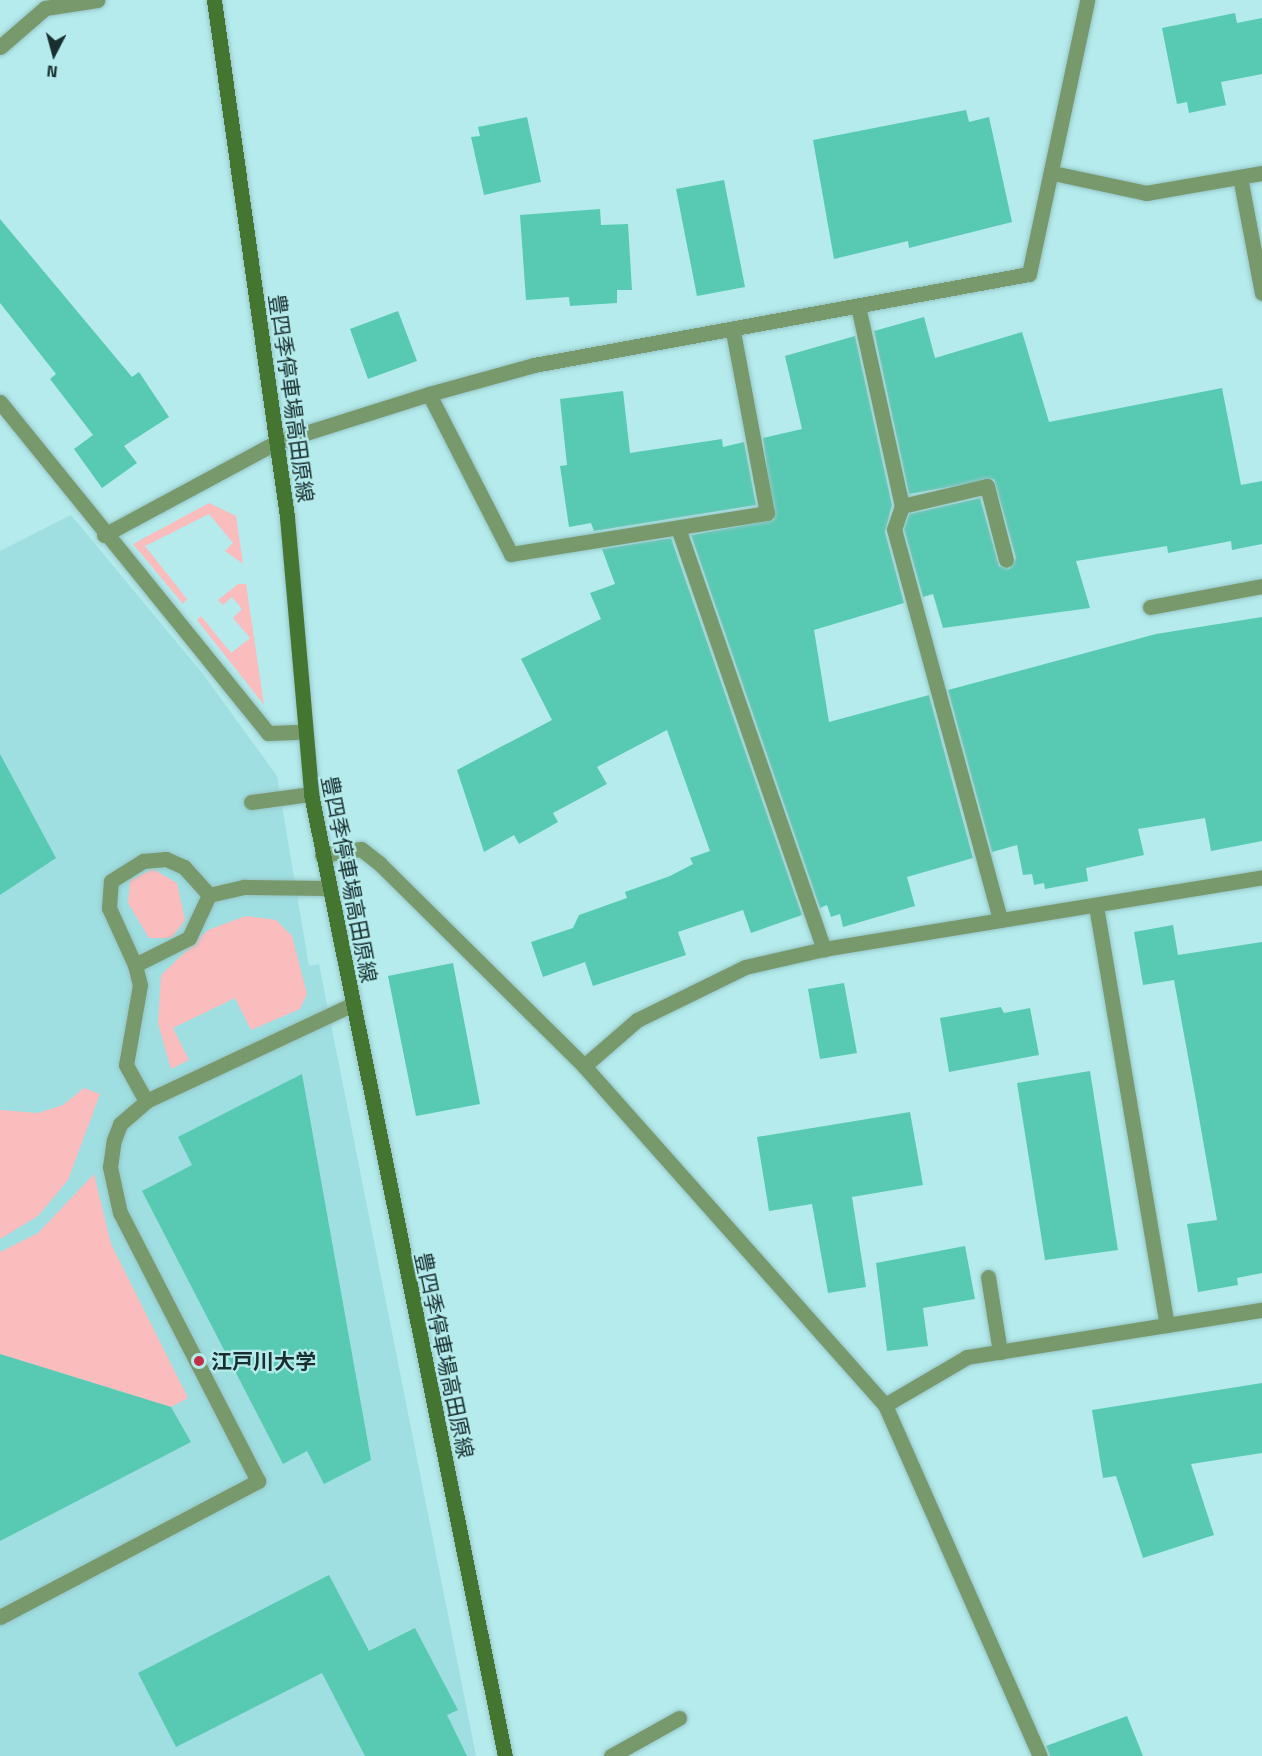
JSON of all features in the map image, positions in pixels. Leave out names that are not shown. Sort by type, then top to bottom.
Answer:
[{"type":"main road","name":"豊四季停車場高田原線","points":[[214,0],[277,442],[311,794],[505,1756]]},
{"type":"street","points":[[0,47],[45,8],[96,0]]},
{"type":"street","points":[[104,535],[277,442],[534,364],[733,332],[1029,274],[1053,173],[1088,0]]},
{"type":"street","points":[[1053,173],[1146,193],[1262,173]]},
{"type":"street","points":[[1240,177],[1262,293]]},
{"type":"street","points":[[858,306],[902,506],[896,540],[1000,920]]},
{"type":"street","points":[[429,394],[511,555],[766,513],[733,332]]},
{"type":"street","points":[[0,402],[104,535],[268,733],[304,732]]},
{"type":"street","points":[[902,506],[987,486],[1006,560]]},
{"type":"street","points":[[678,528],[824,949]]},
{"type":"street","points":[[1150,607],[1262,586]]},
{"type":"street","points":[[251,802],[311,794]]},
{"type":"street","points":[[322,855],[361,849],[380,864],[584,1066],[885,1404],[1040,1756]]},
{"type":"street","points":[[146,1101],[126,1065],[140,985],[135,965],[109,908],[111,881],[143,861],[166,859],[184,867],[209,895]]},
{"type":"street","points":[[584,1066],[637,1020],[686,993],[745,968],[824,949],[1262,877]]},
{"type":"street","points":[[209,895],[244,887],[329,888]]},
{"type":"street","points":[[135,965],[189,938],[209,895]]},
{"type":"street","points":[[1096,906],[1167,1325]]},
{"type":"street","points":[[0,1617],[258,1480],[120,1213],[110,1167],[114,1140],[120,1124],[146,1101],[353,1004]]},
{"type":"street","points":[[988,1277],[1000,1352]]},
{"type":"street","points":[[885,1404],[967,1357],[1262,1310]]},
{"type":"street","points":[[611,1756],[679,1718]]},
{"type":"shaded area","points":[[209,503],[236,516],[243,564],[225,551],[233,543],[209,514],[145,546],[187,599],[183,604],[133,544]]},
{"type":"shaded area","name":"江戸川大学","points":[[71,515],[203,674],[277,776],[309,966],[319,964],[476,1756],[0,1756],[0,551]]},
{"type":"shaded area","points":[[238,584],[246,584],[264,705],[197,620],[201,616],[231,653],[250,638],[233,618],[242,609],[232,597],[223,605],[218,600]]},
{"type":"shaded area","points":[[153,869],[177,883],[185,920],[172,938],[149,938],[128,903],[130,880]]},
{"type":"shaded area","points":[[246,916],[276,920],[292,936],[307,994],[300,1009],[251,1030],[235,998],[173,1028],[189,1060],[171,1069],[158,1023],[161,975],[208,930]]},
{"type":"shaded area","points":[[84,1088],[100,1094],[68,1180],[38,1216],[0,1239],[0,1110],[38,1113],[63,1105]]},
{"type":"shaded area","points":[[94,1174],[111,1244],[188,1398],[171,1407],[0,1354],[0,1252],[38,1233]]},
{"type":"building","points":[[1235,13],[1237,23],[1262,18],[1262,74],[1221,82],[1226,105],[1189,113],[1187,102],[1177,104],[1162,28]]},
{"type":"building","points":[[966,110],[969,122],[989,117],[1012,222],[909,248],[908,241],[834,259],[813,140]]},
{"type":"building","points":[[527,117],[541,182],[484,195],[471,137],[480,136],[478,127]]},
{"type":"building","points":[[724,180],[745,287],[697,296],[676,189]]},
{"type":"building","points":[[600,209],[601,225],[628,224],[632,290],[617,290],[617,303],[570,306],[569,297],[526,300],[520,215]]},
{"type":"building","points":[[0,219],[132,377],[139,372],[169,417],[124,446],[137,463],[102,488],[74,449],[93,435],[50,379],[56,374],[0,303]]},
{"type":"building","points":[[398,311],[417,361],[368,379],[350,329]]},
{"type":"building","points":[[924,317],[935,358],[1022,332],[1049,422],[1222,388],[1241,485],[1262,481],[1262,544],[1232,550],[1231,541],[1168,553],[1167,546],[1076,561],[1090,608],[943,628],[933,594],[923,597],[904,529],[909,514],[980,498],[999,566],[1009,569],[1016,558],[994,479],[909,494],[874,331]]},
{"type":"building","points":[[855,336],[892,505],[885,532],[904,603],[814,630],[829,722],[929,695],[973,858],[907,877],[915,906],[843,927],[840,914],[831,917],[827,905],[820,908],[691,535],[774,520],[763,438],[802,429],[785,356]]},
{"type":"building","points":[[623,391],[630,453],[722,439],[723,447],[744,442],[756,505],[594,531],[591,523],[569,527],[560,466],[567,465],[560,399]]},
{"type":"building","points":[[671,538],[802,915],[751,933],[743,910],[678,932],[686,955],[593,986],[585,962],[543,977],[531,942],[573,928],[579,915],[627,898],[625,892],[670,876],[693,864],[690,858],[710,851],[667,730],[597,767],[607,784],[553,813],[558,822],[519,844],[514,835],[484,852],[457,770],[552,720],[521,659],[601,619],[590,593],[615,584],[602,549]]},
{"type":"building","points":[[1262,617],[1262,841],[1211,851],[1205,818],[1138,829],[1144,855],[1086,868],[1088,881],[1045,889],[1044,883],[1034,885],[1032,874],[1023,875],[1017,845],[992,852],[948,690],[1156,634]]},
{"type":"building","points":[[0,754],[56,858],[0,895]]},
{"type":"building","points":[[1173,925],[1178,955],[1262,942],[1262,1273],[1237,1278],[1238,1285],[1198,1292],[1187,1224],[1217,1220],[1194,1089],[1174,980],[1143,985],[1134,932]]},
{"type":"building","points":[[453,963],[480,1104],[416,1116],[388,976]]},
{"type":"building","points":[[844,983],[857,1053],[820,1059],[808,989]]},
{"type":"building","points":[[1001,1007],[1004,1013],[1030,1008],[1039,1055],[949,1072],[940,1018]]},
{"type":"building","points":[[1090,1071],[1118,1250],[1045,1260],[1017,1083]]},
{"type":"building","points":[[302,1074],[371,1460],[324,1484],[307,1451],[283,1464],[142,1191],[192,1165],[178,1137]]},
{"type":"building","points":[[910,1112],[923,1185],[852,1197],[866,1287],[828,1293],[812,1204],[769,1211],[757,1137]]},
{"type":"building","points":[[965,1246],[975,1299],[923,1308],[928,1346],[887,1351],[876,1263]]},
{"type":"building","points":[[0,1354],[171,1407],[191,1442],[0,1541]]},
{"type":"building","points":[[1262,1383],[1262,1453],[1191,1464],[1214,1535],[1143,1558],[1116,1476],[1103,1478],[1092,1410]]},
{"type":"building","points":[[329,1575],[369,1651],[415,1628],[458,1710],[447,1715],[467,1756],[365,1756],[322,1673],[176,1747],[138,1673]]},
{"type":"building","points":[[1127,1716],[1143,1756],[1050,1756],[1046,1746]]},
{"type":"place","name":"江戸川大学","points":[[199,1361]]}]
